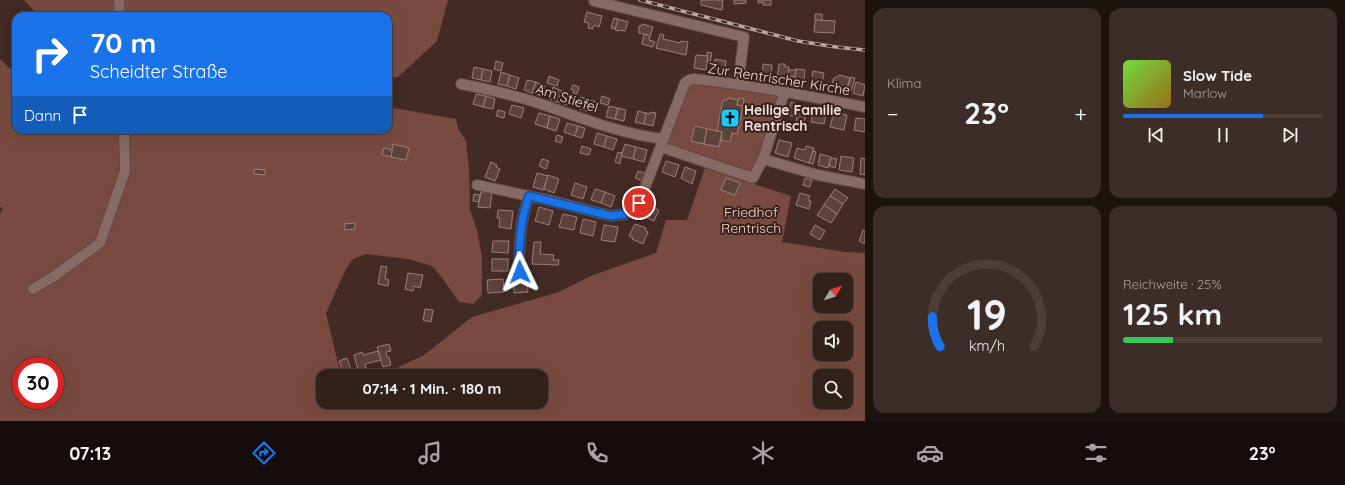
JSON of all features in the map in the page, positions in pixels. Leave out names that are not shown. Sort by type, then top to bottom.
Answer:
[{"type":"street","points":[[120,0],[120,12]]},
{"type":"street","points":[[594,1],[744,37],[738,84]]},
{"type":"street","name":"Zur Rentrischer Kirche","points":[[662,143],[685,83],[694,79],[785,91],[865,107]]},
{"type":"street","name":"Am Stiefel","points":[[461,84],[536,102],[609,127],[650,138],[753,178],[763,159]]},
{"type":"street","points":[[785,91],[763,159],[818,175],[865,184]]},
{"type":"street","points":[[33,289],[53,277],[100,243],[126,171],[124,134]]},
{"type":"street","points":[[477,185],[611,216],[625,214],[635,208],[639,203],[662,143]]},
{"type":"street","points":[[520,272],[519,233],[529,196]]},
{"type":"green space","points":[[24,0],[448,0],[437,41],[398,77],[392,78],[392,12],[35,12]]},
{"type":"green space","name":"Friedhof Rentrisch","points":[[0,59],[12,70],[12,134],[392,134],[392,108],[456,119],[458,128],[466,141],[469,169],[470,210],[477,230],[482,257],[482,295],[473,304],[459,302],[432,266],[408,259],[366,254],[353,259],[346,269],[326,313],[339,369],[316,369],[316,409],[548,409],[548,369],[395,369],[424,355],[472,317],[559,292],[593,275],[656,253],[666,220],[687,220],[705,168],[791,196],[782,242],[845,252],[865,253],[865,421],[0,421],[0,213],[3,209],[0,207]]},
{"type":"green space","points":[[692,85],[775,94],[777,101],[753,170],[750,172],[671,146],[668,143],[689,87]]},
{"type":"building","points":[[701,0],[723,0],[722,10],[701,5]]},
{"type":"building","points":[[734,0],[746,0],[746,3],[734,4]]},
{"type":"building","points":[[758,0],[771,0],[771,5],[763,5],[763,2],[758,3]]},
{"type":"building","points":[[587,12],[602,16],[599,27],[594,25],[593,29],[588,28],[589,23],[584,22]]},
{"type":"building","points":[[815,14],[822,14],[822,21],[815,20]]},
{"type":"building","points":[[614,18],[618,19],[616,29],[611,28]]},
{"type":"building","points":[[618,19],[628,22],[625,31],[615,30]]},
{"type":"building","points":[[815,20],[835,21],[834,33],[814,32]]},
{"type":"building","points":[[642,24],[653,27],[650,36],[639,33],[639,26]]},
{"type":"building","points":[[644,34],[650,36],[649,40],[655,42],[653,47],[642,44]]},
{"type":"building","points":[[660,34],[664,35],[663,39],[680,43],[681,41],[688,42],[686,55],[656,48]]},
{"type":"building","points":[[707,52],[712,53],[710,63],[707,63]]},
{"type":"building","points":[[696,55],[708,56],[706,70],[694,68]]},
{"type":"building","points":[[715,59],[726,61],[725,71],[713,69]]},
{"type":"building","points":[[496,61],[503,63],[501,71],[494,69]]},
{"type":"building","points":[[763,64],[772,65],[771,78],[762,77]]},
{"type":"building","points":[[779,64],[785,64],[785,67],[789,67],[788,80],[777,79]]},
{"type":"building","points":[[474,67],[483,69],[481,80],[472,78]]},
{"type":"building","points":[[483,69],[492,71],[490,82],[481,80]]},
{"type":"building","points":[[796,69],[805,70],[804,80],[794,81]]},
{"type":"building","points":[[789,70],[796,70],[795,77],[788,76]]},
{"type":"building","points":[[813,71],[824,73],[822,84],[811,82]]},
{"type":"building","points":[[501,72],[510,75],[507,86],[498,84]]},
{"type":"building","points":[[510,75],[519,78],[516,89],[507,86]]},
{"type":"building","points":[[840,75],[850,78],[846,91],[831,86],[834,78]]},
{"type":"building","points":[[549,76],[559,80],[557,86],[547,83]]},
{"type":"building","points":[[851,77],[855,78],[851,91],[847,90]]},
{"type":"building","points":[[527,80],[536,82],[532,93],[524,90]]},
{"type":"building","points":[[536,82],[545,86],[542,96],[532,93]]},
{"type":"building","points":[[856,82],[865,85],[863,96],[853,93]]},
{"type":"building","points":[[573,85],[579,87],[577,94],[573,93],[574,90],[571,89]]},
{"type":"building","points":[[553,87],[562,91],[558,102],[549,99]]},
{"type":"building","points":[[562,91],[571,94],[567,105],[558,102]]},
{"type":"building","points":[[476,94],[486,96],[483,107],[473,104]]},
{"type":"building","points":[[486,96],[495,99],[493,109],[483,107]]},
{"type":"building","points":[[602,96],[610,99],[608,105],[600,103]]},
{"type":"building","points":[[581,97],[590,100],[586,111],[577,108]]},
{"type":"building","name":"Heilige Familie Rentrisch","points":[[728,98],[738,100],[737,105],[743,106],[737,134],[732,133],[730,142],[721,140],[722,132],[717,131],[723,100],[727,100]]},
{"type":"building","points":[[739,98],[744,99],[743,106],[737,105]]},
{"type":"building","points":[[590,100],[599,103],[596,113],[586,111]]},
{"type":"building","points":[[791,102],[808,107],[804,123],[796,121],[797,117],[788,115]]},
{"type":"building","points":[[512,105],[524,108],[521,118],[509,114]]},
{"type":"building","points":[[609,106],[618,108],[615,119],[606,117]]},
{"type":"building","points":[[618,108],[626,110],[624,121],[615,119]]},
{"type":"building","points":[[814,108],[827,111],[824,124],[811,122]]},
{"type":"building","points":[[498,110],[505,112],[504,118],[496,116]]},
{"type":"building","points":[[638,111],[646,113],[644,124],[635,122]]},
{"type":"building","points":[[650,112],[656,113],[653,126],[644,124],[646,113],[650,114]]},
{"type":"building","points":[[834,112],[847,115],[844,130],[830,127]]},
{"type":"building","points":[[539,113],[550,116],[547,128],[535,124]]},
{"type":"building","points":[[550,116],[560,119],[556,131],[547,128]]},
{"type":"building","points":[[856,118],[865,119],[865,132],[854,130]]},
{"type":"building","points":[[567,123],[578,126],[575,136],[564,132]]},
{"type":"building","points":[[578,126],[585,128],[582,138],[575,136]]},
{"type":"building","points":[[695,126],[707,129],[704,144],[691,141]]},
{"type":"building","points":[[707,129],[722,132],[719,147],[704,144]]},
{"type":"building","points":[[597,133],[607,136],[604,147],[594,144]]},
{"type":"building","points":[[557,135],[563,137],[561,143],[555,141]]},
{"type":"building","points":[[607,136],[617,139],[613,150],[604,147]]},
{"type":"building","points":[[779,140],[792,143],[788,157],[775,153]]},
{"type":"building","points":[[393,144],[409,148],[406,160],[391,157]]},
{"type":"building","points":[[625,144],[636,147],[633,159],[621,156]]},
{"type":"building","points":[[582,146],[591,149],[589,155],[580,153]]},
{"type":"building","points":[[806,146],[814,148],[809,163],[794,158],[797,148],[805,150]]},
{"type":"building","points":[[636,147],[647,150],[644,162],[633,159]]},
{"type":"building","points":[[384,148],[392,150],[391,157],[382,155]]},
{"type":"building","points":[[813,151],[816,152],[813,164],[809,163]]},
{"type":"building","points":[[618,152],[622,153],[620,164],[615,162]]},
{"type":"building","points":[[820,154],[831,157],[828,168],[818,165]]},
{"type":"building","points":[[841,156],[854,158],[852,172],[839,170]]},
{"type":"building","points":[[831,158],[837,159],[835,168],[829,166]]},
{"type":"building","points":[[861,158],[865,159],[865,175],[860,174]]},
{"type":"building","points":[[542,159],[549,161],[546,169],[539,166]]},
{"type":"building","points":[[666,161],[679,165],[675,177],[662,172]]},
{"type":"building","points":[[491,162],[497,165],[496,167],[500,169],[495,181],[485,177]]},
{"type":"building","points":[[685,167],[696,171],[692,184],[681,178]]},
{"type":"building","points":[[254,169],[265,170],[265,175],[254,174]]},
{"type":"building","points":[[638,171],[645,173],[642,181],[635,178]]},
{"type":"building","points":[[537,173],[548,176],[543,190],[533,187]]},
{"type":"building","points":[[548,175],[559,179],[554,193],[544,189]]},
{"type":"building","points":[[726,178],[740,183],[735,195],[721,190]]},
{"type":"building","points":[[805,178],[812,180],[810,187],[803,185]]},
{"type":"building","points":[[575,183],[587,187],[583,199],[571,195]]},
{"type":"building","points":[[595,189],[605,192],[601,203],[591,200]]},
{"type":"building","points":[[835,189],[848,198],[843,204],[830,196]]},
{"type":"building","points":[[481,192],[492,193],[490,208],[478,207]]},
{"type":"building","points":[[605,192],[615,196],[611,207],[601,203]]},
{"type":"building","points":[[800,193],[810,196],[808,200],[811,201],[809,209],[796,205]]},
{"type":"building","points":[[474,194],[480,195],[479,202],[473,201]]},
{"type":"building","points":[[830,196],[843,204],[837,214],[824,205]]},
{"type":"building","points":[[648,205],[659,210],[654,221],[643,216]]},
{"type":"building","points":[[824,205],[837,214],[831,223],[817,215]]},
{"type":"building","points":[[539,207],[553,211],[549,225],[535,221]]},
{"type":"building","points":[[498,210],[513,211],[511,229],[499,227],[500,218],[497,218]]},
{"type":"building","points":[[563,214],[577,217],[574,230],[559,227]]},
{"type":"building","points":[[583,219],[596,222],[593,236],[580,233]]},
{"type":"building","points":[[355,223],[355,229],[345,230],[344,224]]},
{"type":"building","points":[[635,224],[646,228],[645,230],[648,232],[643,244],[629,236]]},
{"type":"building","points":[[604,225],[618,227],[615,242],[601,240]]},
{"type":"building","points":[[815,225],[825,231],[820,240],[810,234]]},
{"type":"building","points":[[863,230],[865,231],[865,244],[859,241]]},
{"type":"building","points":[[493,241],[509,241],[508,253],[492,252]]},
{"type":"building","points":[[534,242],[541,242],[540,254],[554,255],[553,260],[559,260],[558,265],[532,264]]},
{"type":"building","points":[[492,259],[508,259],[508,271],[492,271]]},
{"type":"building","points":[[381,266],[387,267],[385,279],[389,280],[388,286],[378,284]]},
{"type":"building","points":[[408,273],[423,275],[420,288],[414,286],[413,291],[405,289]]},
{"type":"building","points":[[503,279],[504,292],[488,293],[487,280]]},
{"type":"building","points":[[527,279],[528,292],[514,293],[513,280]]},
{"type":"building","points":[[425,309],[433,310],[431,322],[423,320]]},
{"type":"building","points":[[389,344],[391,351],[386,352],[391,365],[383,367],[377,347]]},
{"type":"building","points":[[378,351],[381,360],[365,364],[366,368],[358,369],[354,355],[362,352],[363,355]]},
{"type":"building","points":[[347,358],[351,369],[342,369],[339,361]]},
{"type":"railway","points":[[640,0],[798,41],[865,50]]},
{"type":"place","name":"Heilige Familie Rentrisch","points":[[730,118]]},
{"type":"route","points":[[520,272],[519,233],[521,221],[529,196],[611,216],[625,214],[635,208],[639,203]]}]
